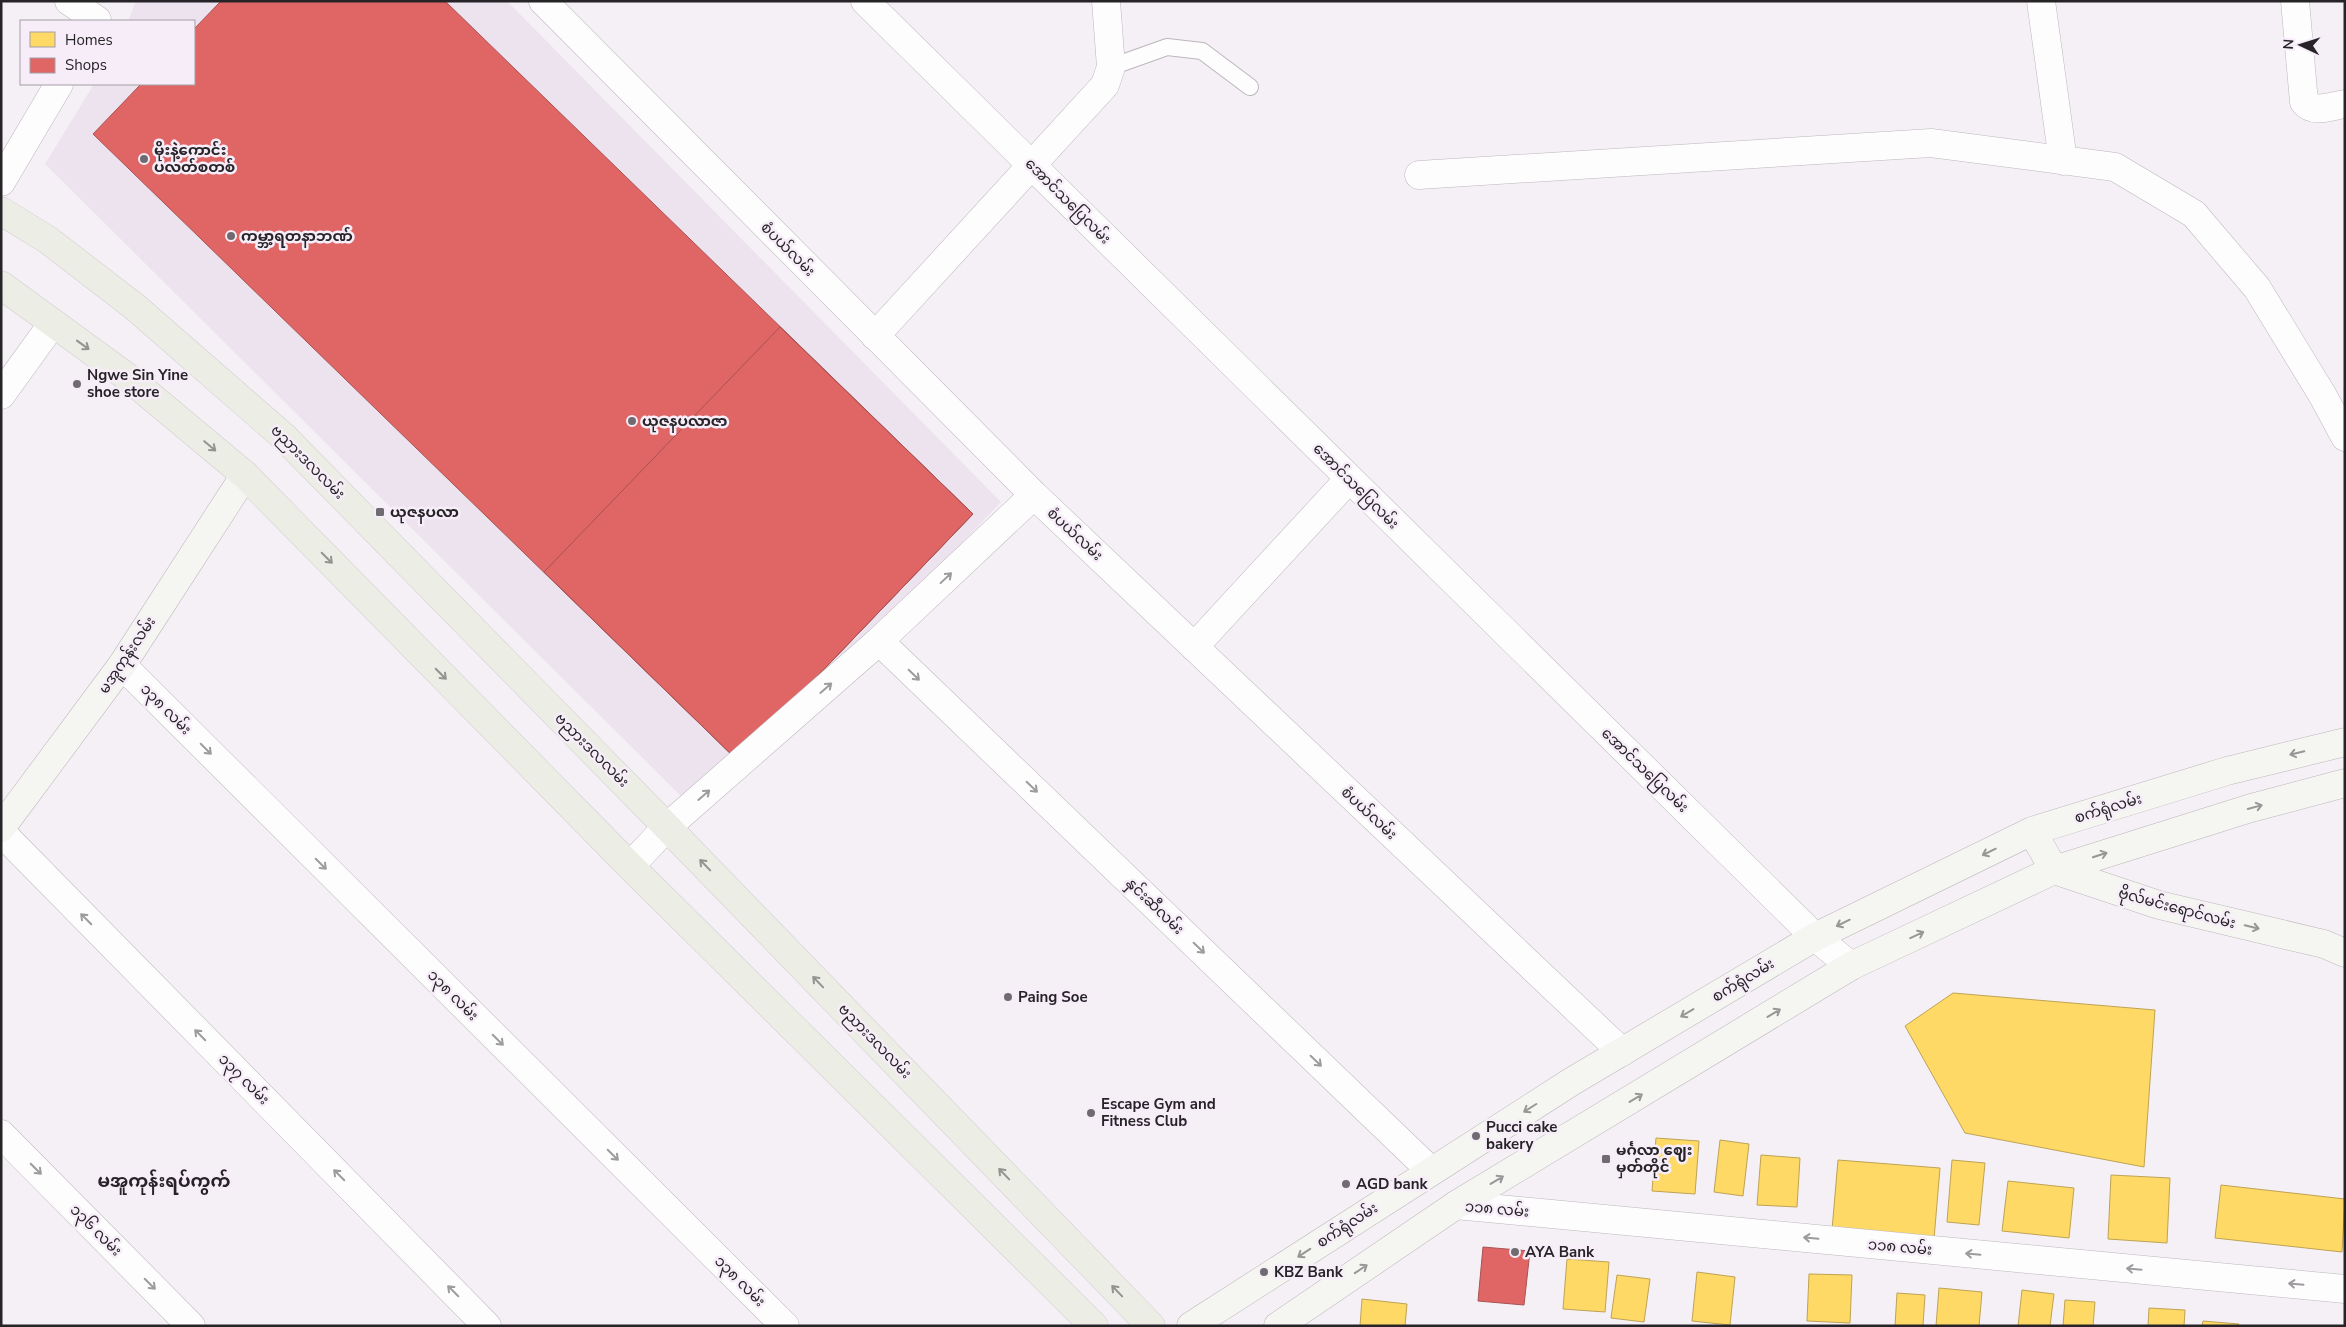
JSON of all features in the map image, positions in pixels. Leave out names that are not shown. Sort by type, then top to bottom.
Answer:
[{"type":"main road","name":"ဗညားဒလလမ်း","points":[[1,211],[48,240],[135,307],[284,437],[667,827],[1151,1326]]},
{"type":"main road","points":[[1,284],[130,379],[245,475],[630,866],[1094,1326]]},
{"type":"main road","name":"မအူကုန်းလမ်း","points":[[1,828],[122,665],[245,475]]},
{"type":"main road","name":"စက်ရုံလမ်း","points":[[1191,1326],[1431,1171],[1622,1052],[1815,937],[2032,831],[2227,771],[2345,742]]},
{"type":"main road","points":[[1278,1326],[1456,1205],[1851,966],[2054,870],[2251,808],[2345,783]]},
{"type":"main road","points":[[2032,831],[2054,870]]},
{"type":"main road","name":"ဗိုလ်မင်းရောင်လမ်း","points":[[2054,870],[2159,906],[2324,944],[2345,953]]},
{"type":"street","points":[[69,1],[100,14]]},
{"type":"street","name":"စံပယ်လမ်း","points":[[543,1],[1034,495],[1622,1052]]},
{"type":"street","name":"အောင်သပြေလမ်း","points":[[866,1],[1815,937],[1851,966]]},
{"type":"street","points":[[875,336],[1033,166],[1108,76],[1106,1]]},
{"type":"street","points":[[2041,1],[2063,161]]},
{"type":"street","points":[[2295,1],[2304,102],[2308,107],[2315,109],[2345,104]]},
{"type":"street","points":[[1,182],[59,85]]},
{"type":"street","points":[[1419,175],[1931,142],[2114,167],[2194,214],[2257,288],[2334,394],[2345,437]]},
{"type":"street","points":[[1,395],[53,323]]},
{"type":"street","points":[[1194,646],[1349,479]]},
{"type":"street","points":[[630,866],[667,827],[879,641],[1034,495]]},
{"type":"street","name":"နှင်းဆီလမ်း","points":[[879,641],[1431,1171]]},
{"type":"street","name":"၁၃၈ လမ်း","points":[[122,665],[785,1326]]},
{"type":"street","name":"၁၃၇ လမ်း","points":[[1,832],[487,1326]]},
{"type":"street","name":"၁၃၆ လမ်း","points":[[1,1134],[191,1326]]},
{"type":"street","name":"၁၁၈ လမ်း","points":[[1456,1205],[2345,1289]]},
{"type":"lane","points":[[1108,76],[1167,47],[1202,51],[1250,87]]},
{"type":"shaded area","name":"ယုဇနပလာဇာ","points":[[136,1],[507,1],[1001,502],[701,816],[45,164],[93,85],[195,85],[195,20],[128,20]]},
{"type":"building: Homes","points":[[1953,993],[2155,1010],[2144,1167],[1965,1133],[1905,1026]]},
{"type":"building: Homes","points":[[1656,1138],[1699,1141],[1695,1194],[1652,1191]]},
{"type":"building: Homes","points":[[1720,1140],[1749,1144],[1743,1196],[1714,1192]]},
{"type":"building: Homes","points":[[1761,1155],[1800,1158],[1797,1207],[1757,1205]]},
{"type":"building: Homes","points":[[1838,1160],[1940,1168],[1934,1239],[1832,1230]]},
{"type":"building: Homes","points":[[1952,1160],[1985,1163],[1979,1225],[1947,1222]]},
{"type":"building: Homes","points":[[2111,1175],[2170,1178],[2167,1243],[2108,1239]]},
{"type":"building: Homes","points":[[2008,1181],[2074,1188],[2069,1238],[2002,1231]]},
{"type":"building: Homes","points":[[2221,1185],[2345,1199],[2342,1252],[2215,1238]]},
{"type":"building: Homes","points":[[1567,1259],[1609,1262],[1605,1312],[1563,1309]]},
{"type":"building: Homes","points":[[1697,1272],[1735,1277],[1730,1325],[1692,1321]]},
{"type":"building: Homes","points":[[1809,1274],[1852,1275],[1850,1323],[1807,1321]]},
{"type":"building: Homes","points":[[1617,1275],[1650,1279],[1644,1322],[1611,1318]]},
{"type":"building: Homes","points":[[1939,1288],[1982,1292],[1979,1326],[1936,1326]]},
{"type":"building: Homes","points":[[2022,1290],[2054,1294],[2050,1326],[2018,1326]]},
{"type":"building: Homes","points":[[1897,1293],[1925,1295],[1923,1326],[1895,1326]]},
{"type":"building: Homes","points":[[1362,1299],[1407,1304],[1405,1326],[1360,1326]]},
{"type":"building: Homes","points":[[2065,1300],[2095,1302],[2093,1326],[2063,1326]]},
{"type":"building: Homes","points":[[2149,1308],[2185,1310],[2184,1326],[2148,1326]]},
{"type":"building: Homes","points":[[2203,1321],[2239,1324],[2238,1326],[2202,1326]]},
{"type":"building: Shops","name":"ယုဇနပလာဇာ","points":[[221,1],[445,1],[973,514],[737,760],[93,134],[140,85],[195,85],[195,28]]},
{"type":"building: Shops","points":[[780,327],[973,514],[737,760],[544,572]]},
{"type":"building: Shops","points":[[1483,1247],[1530,1251],[1524,1305],[1478,1301]]},
{"type":"place","name":"မိုးနဲ့ကောင်း ပလတ်စတစ်","points":[[144,159]]},
{"type":"place","name":"ကမ္ဘာ့ရတနာဘဏ်","points":[[231,236]]},
{"type":"place","name":"Ngwe Sin Yine shoe store","points":[[77,384]]},
{"type":"place","name":"ယုဇနပလာဇာ","points":[[632,421]]},
{"type":"place","name":"ယုဇနပလာ","points":[[380,512]]},
{"type":"place","name":"Paing Soe","points":[[1008,997]]},
{"type":"place","name":"Escape Gym and Fitness Club","points":[[1091,1113]]},
{"type":"place","name":"Pucci cake bakery","points":[[1476,1136]]},
{"type":"place","name":"မင်္ဂလာ ဈေး မှတ်တိုင်","points":[[1606,1159]]},
{"type":"place","name":"AGD bank","points":[[1346,1184]]},
{"type":"place","name":"AYA Bank","points":[[1515,1252]]},
{"type":"place","name":"KBZ Bank","points":[[1264,1272]]},
{"type":"district","name":"မအူကုန်းရပ်ကွက်","points":[[164,1181]]}]
